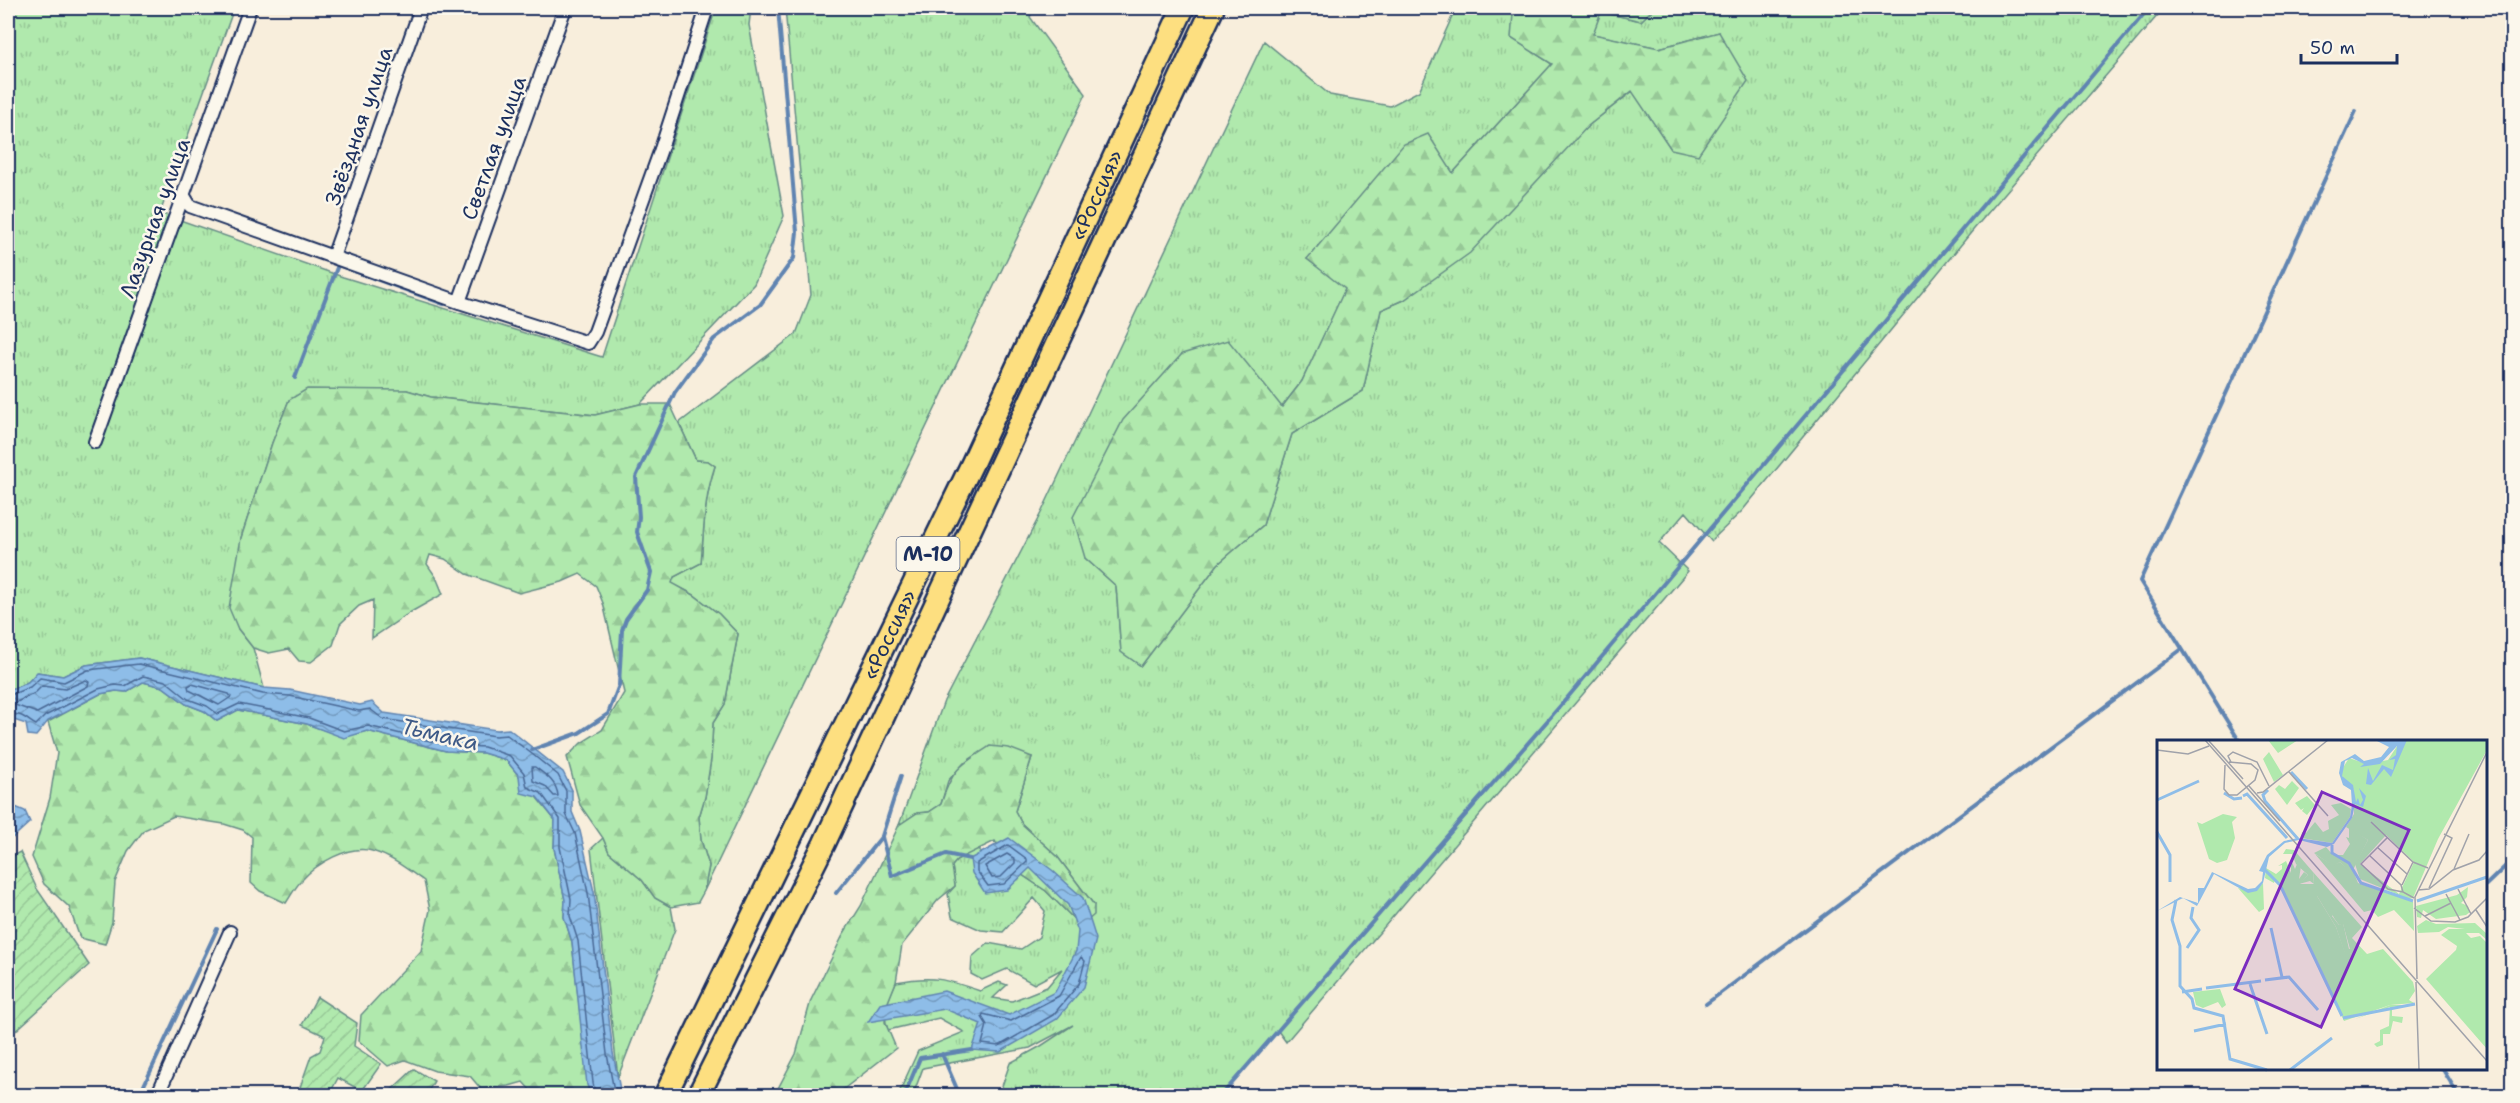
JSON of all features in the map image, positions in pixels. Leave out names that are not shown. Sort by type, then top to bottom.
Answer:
[{"type":"highway","name":"«Россия»","points":[[665,1095],[978,451],[1183,8]]},
{"type":"highway","name":"«Россия»","points":[[698,1095],[824,844],[1214,8]]},
{"type":"street","name":"Лазурная улица","points":[[95,442],[250,8]]},
{"type":"street","name":"Звёздная улица","points":[[333,257],[421,8]]},
{"type":"street","name":"Светлая улица","points":[[459,302],[565,8]]},
{"type":"street","points":[[184,196],[190,206],[459,302],[588,343],[595,332],[661,149],[707,8]]},
{"type":"street","points":[[157,1095],[230,932]]},
{"type":"green space","points":[[8,8],[234,8],[160,213],[343,277],[602,357],[716,8],[751,8],[749,25],[784,216],[754,284],[640,404],[595,415],[431,397],[407,390],[289,400],[272,443],[241,538],[238,629],[253,648],[264,688],[139,658],[86,665],[63,676],[38,672],[28,682],[8,691]]},
{"type":"green space","points":[[785,8],[1034,8],[1030,17],[1086,94],[704,891],[709,866],[701,840],[699,817],[705,797],[711,759],[713,723],[725,704],[738,634],[719,614],[694,595],[671,583],[674,577],[701,563],[707,502],[715,466],[708,461],[696,460],[679,423],[796,334],[811,295]]},
{"type":"green space","points":[[1456,8],[1506,8],[1513,14],[1512,38],[1552,64],[1453,173],[1307,259],[1346,288],[1302,381],[1281,408],[1085,558],[1116,586],[1121,651],[1141,666],[1218,564],[1263,525],[1292,434],[1363,391],[1381,310],[1404,300],[1588,126],[1633,91],[1671,149],[1719,32],[1659,48],[1592,34],[1601,12],[1641,21],[1654,8],[2164,8],[1974,229],[1742,511],[1711,541],[1686,512],[1659,543],[1688,571],[1286,1042],[1278,1031],[1221,1095],[1004,1095],[1002,1086],[1010,1063],[1073,1025],[1030,1048],[923,1068],[913,1095],[898,1095],[918,1051],[964,1032],[939,1018],[888,1030],[886,1011],[896,982],[939,979],[980,991],[999,982],[1007,985],[993,998],[1012,1001],[1047,987],[1062,969],[1034,984],[1007,969],[982,980],[971,974],[972,957],[988,943],[1021,949],[1039,937],[1045,911],[1034,898],[1003,932],[981,930],[952,917],[948,894],[955,886],[952,866],[958,859],[980,847],[980,865],[1019,873],[1046,891],[1076,921],[1094,905],[1057,856],[1022,824],[1015,811],[1032,757],[964,763],[948,781],[941,804],[929,812],[917,813],[899,825],[944,701],[1042,511],[1264,41],[1330,95],[1390,106],[1419,91]]},
{"type":"green space","points":[[1506,8],[1654,8],[1641,21],[1601,12],[1593,34],[1659,48],[1719,32],[1748,81],[1698,155],[1671,149],[1632,91],[1588,126],[1470,253],[1404,300],[1381,310],[1363,391],[1292,434],[1263,525],[1218,564],[1141,666],[1121,652],[1116,586],[1085,558],[1073,517],[1123,420],[1182,354],[1228,340],[1282,407],[1302,381],[1345,289],[1307,259],[1404,144],[1428,134],[1453,173],[1552,64],[1511,38],[1513,14]]},
{"type":"green space","points":[[307,389],[407,390],[431,397],[595,415],[640,404],[670,404],[696,460],[708,461],[715,466],[707,502],[701,563],[674,577],[672,583],[694,595],[719,614],[738,634],[725,704],[713,723],[711,759],[705,797],[699,817],[701,840],[709,866],[704,891],[698,902],[671,907],[655,898],[642,880],[609,852],[603,838],[580,805],[567,757],[581,743],[602,730],[624,693],[603,603],[596,586],[580,574],[562,582],[519,593],[467,574],[445,559],[430,555],[427,564],[436,577],[443,594],[372,638],[373,600],[359,606],[340,624],[333,645],[311,662],[299,661],[289,649],[269,653],[253,648],[238,629],[229,608],[241,538],[272,443],[289,400]]},
{"type":"green space","points":[[143,682],[163,687],[186,704],[204,711],[217,721],[238,710],[307,724],[344,737],[367,731],[446,751],[483,753],[506,760],[555,820],[554,848],[565,900],[564,917],[572,942],[589,1095],[531,1095],[532,1092],[523,1082],[481,1089],[470,1076],[435,1071],[405,1060],[388,1066],[359,1041],[361,1015],[421,951],[430,910],[424,881],[379,853],[353,850],[324,862],[302,880],[286,903],[260,891],[251,883],[252,837],[243,830],[224,824],[174,816],[144,830],[128,851],[115,882],[112,922],[105,944],[80,938],[69,907],[44,884],[32,857],[50,798],[57,753],[48,722],[100,694],[126,692]]},
{"type":"green space","points":[[990,746],[1009,748],[1032,757],[1015,811],[1022,824],[1057,856],[1094,905],[1094,915],[1087,921],[1076,921],[1046,891],[1009,866],[995,841],[958,859],[952,866],[955,886],[938,900],[902,945],[896,982],[886,1007],[885,1022],[896,1048],[836,1095],[774,1096],[796,1054],[811,1000],[844,933],[861,906],[899,825],[917,813],[929,812],[941,804],[949,783],[958,769]]},
{"type":"green space","points":[[603,838],[609,852],[642,880],[655,898],[671,907],[675,929],[618,1077],[591,849]]},
{"type":"green space","points":[[20,852],[37,889],[89,965],[13,1033],[8,1030],[8,858]]},
{"type":"green space","points":[[317,997],[357,1023],[354,1046],[381,1064],[362,1091],[338,1078],[329,1095],[298,1093],[311,1056],[320,1051],[325,1036],[302,1025]]},
{"type":"green space","points":[[414,1069],[434,1081],[426,1095],[386,1095]]},
{"type":"water","name":"Тьмака","points":[[139,658],[264,688],[290,690],[360,705],[372,702],[384,713],[496,730],[509,729],[563,772],[572,790],[572,812],[580,831],[594,892],[613,1053],[621,1095],[591,1095],[587,1085],[572,942],[564,917],[565,900],[554,848],[555,820],[537,797],[521,793],[519,776],[506,760],[483,753],[446,751],[367,731],[344,738],[307,724],[238,710],[217,721],[204,711],[186,704],[163,687],[143,682],[126,692],[100,694],[48,721],[36,736],[28,735],[26,724],[14,720],[8,721],[8,691],[28,682],[37,672],[63,676],[86,665]]},
{"type":"water","points":[[13,806],[25,811],[30,822],[8,842],[8,810]]},
{"type":"water","points":[[1009,838],[1052,870],[1083,898],[1096,939],[1084,987],[1057,1019],[1000,1052],[972,1050],[981,1024],[945,1009],[868,1022],[880,1004],[944,991],[1009,1015],[1055,992],[1076,951],[1078,931],[1068,905],[1030,868],[1007,890],[985,893],[972,873],[970,859]]},
{"type":"waterway","points":[[532,750],[579,733],[608,714],[619,685],[622,630],[626,619],[647,590],[651,572],[637,532],[639,517],[636,477],[675,392],[714,339],[760,305],[794,258],[797,232],[778,8]]},
{"type":"waterway","points":[[1221,1096],[1568,697],[2149,8]]},
{"type":"waterway","points":[[2239,740],[2140,581],[2356,111]]},
{"type":"waterway","points":[[295,378],[338,265],[444,304]]},
{"type":"waterway","points":[[1706,1004],[2182,649]]},
{"type":"waterway","points":[[836,893],[882,836],[901,776]]},
{"type":"waterway","points":[[882,837],[892,876],[946,854],[970,859]]},
{"type":"waterway","points":[[2487,884],[2512,860]]},
{"type":"waterway","points":[[139,1096],[217,929]]},
{"type":"waterway","points":[[904,1096],[920,1058],[972,1050]]},
{"type":"waterway","points":[[942,1054],[960,1096]]},
{"type":"waterway","points":[[2443,1070],[2459,1096]]}]
